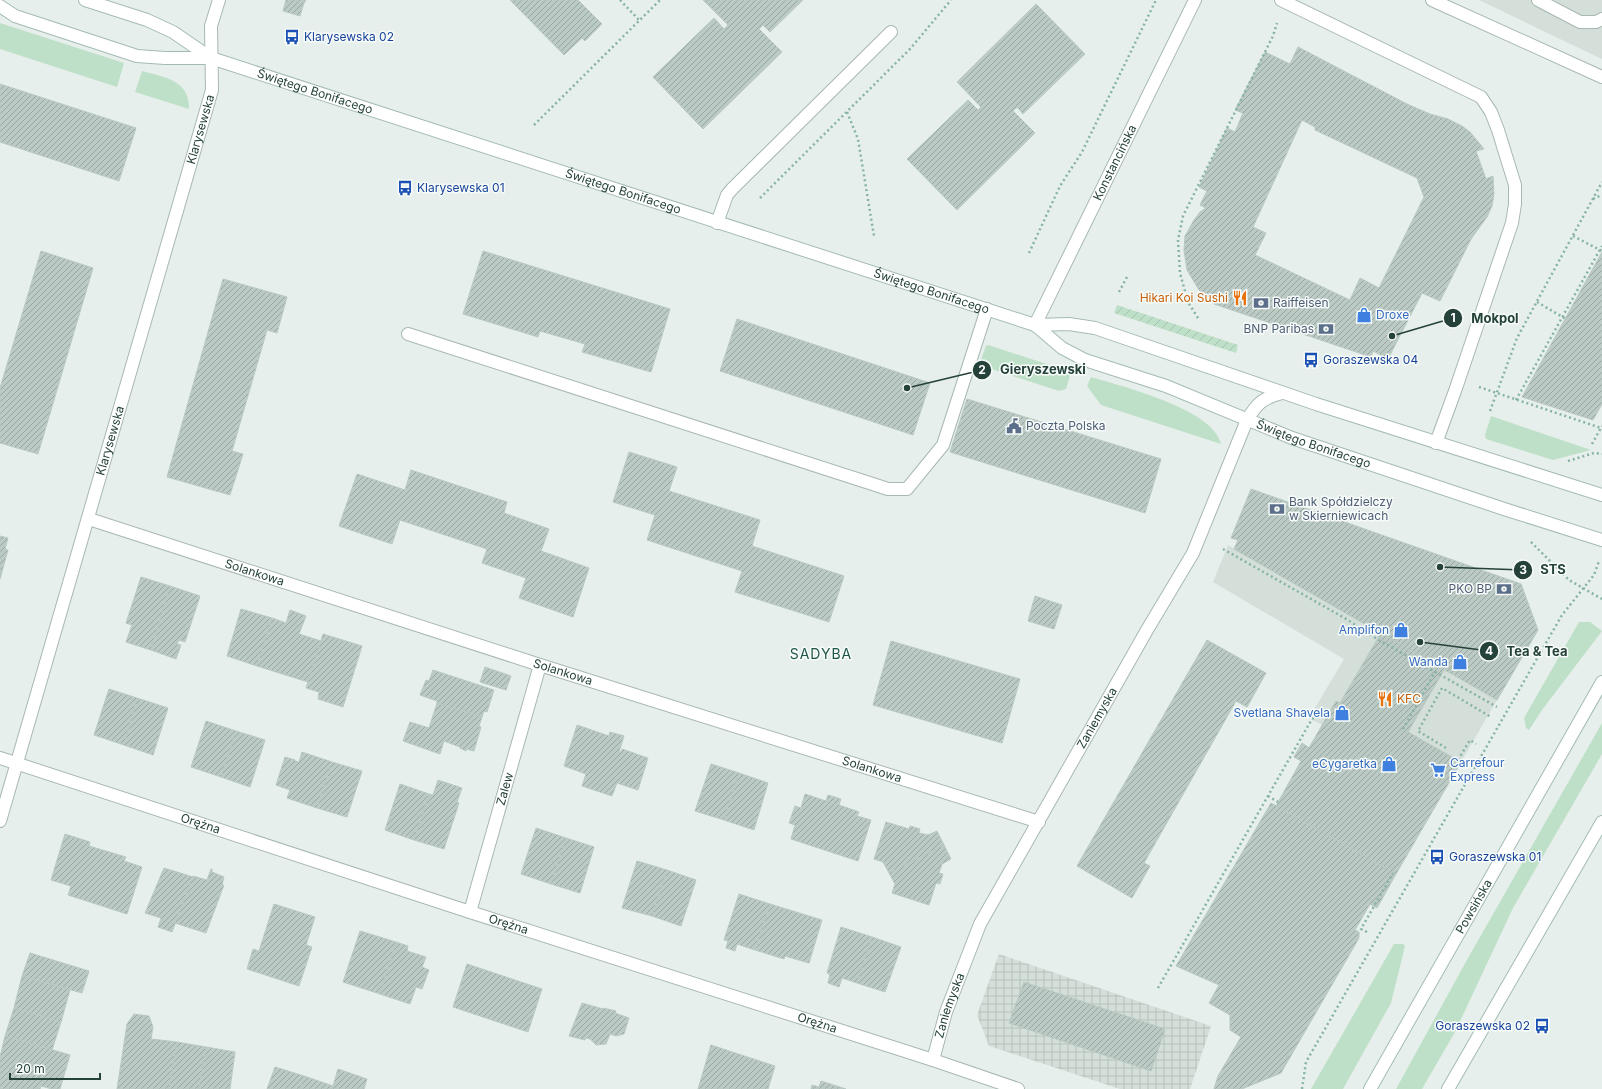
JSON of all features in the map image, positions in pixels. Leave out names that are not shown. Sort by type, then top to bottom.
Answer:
[{"type":"street","name":"Świętego Bonifacego","points":[[85,0],[147,20],[173,32],[211,58],[1036,325],[1069,324],[1095,328],[1282,393],[1602,495]]},
{"type":"street","name":"Klarysewska","points":[[0,821],[89,519],[212,90],[211,26],[219,0]]},
{"type":"street","name":"Konstancińska","points":[[1036,325],[1195,0]]},
{"type":"street","points":[[1432,0],[1602,77]]},
{"type":"street","points":[[1538,0],[1580,22],[1596,22],[1602,19]]},
{"type":"street","points":[[1283,1],[1481,97],[1491,112],[1498,130],[1514,185],[1515,204],[1512,223],[1458,384],[1436,443]]},
{"type":"street","name":"Świętego Bonifacego","points":[[0,6],[15,16],[137,56],[165,58],[211,58]]},
{"type":"street","points":[[717,223],[727,195],[732,189],[891,32]]},
{"type":"street","points":[[408,334],[888,489],[907,489],[943,445],[987,309]]},
{"type":"street","name":"Świętego Bonifacego","points":[[1036,325],[1062,348],[1085,360],[1166,386],[1292,438],[1602,540]]},
{"type":"street","name":"Zaniemyska","points":[[933,1060],[946,1012],[980,924],[1139,644],[1193,553],[1252,411],[1266,397],[1282,393]]},
{"type":"street","name":"Solankowa","points":[[89,519],[540,665],[1039,822]]},
{"type":"street","name":"Zalew","points":[[470,912],[540,665]]},
{"type":"street","name":"Powsińska","points":[[1370,1089],[1602,682]]},
{"type":"street","name":"Orężna","points":[[0,758],[470,912],[933,1060],[1018,1089]]},
{"type":"street","points":[[1448,1089],[1602,822]]},
{"type":"path","points":[[620,0],[640,21]]},
{"type":"path","points":[[534,125],[660,0]]},
{"type":"path","points":[[760,198],[910,49],[951,0]]},
{"type":"path","points":[[1029,253],[1060,186],[1082,152],[1156,0]]},
{"type":"path","points":[[1198,318],[1188,302],[1180,273],[1178,240],[1183,216],[1273,36],[1283,1]]},
{"type":"path","points":[[847,112],[858,139],[874,236]]},
{"type":"path","points":[[1490,410],[1517,338],[1602,182]]},
{"type":"path","points":[[1593,199],[1602,195]]},
{"type":"path","points":[[1573,236],[1601,250]]},
{"type":"path","points":[[1516,400],[1564,318],[1602,246]]},
{"type":"path","points":[[1119,292],[1128,275]]},
{"type":"path","points":[[1537,302],[1564,318]]},
{"type":"path","points":[[1475,386],[1602,428],[1592,444]]},
{"type":"path","points":[[1526,537],[1569,580],[1602,599]]},
{"type":"path","points":[[1223,549],[1497,707]]},
{"type":"path","points":[[1302,1089],[1306,1062],[1562,615],[1594,575],[1599,560]]},
{"type":"path","points":[[1403,729],[1435,672]]},
{"type":"path","points":[[1446,748],[1418,731],[1442,688],[1491,716]]},
{"type":"path","points":[[1158,988],[1312,719],[1323,714]]},
{"type":"path","points":[[1458,760],[1470,740],[1476,744]]},
{"type":"path","points":[[1268,796],[1278,802]]},
{"type":"path","points":[[1367,932],[1361,929],[1393,873]]},
{"type":"shaded area","points":[[1479,0],[1602,0],[1602,59],[1583,50]]},
{"type":"shaded area","points":[[1228,545],[1497,700],[1396,874],[1276,806],[1301,761],[1302,743],[1309,747],[1322,725],[1309,718],[1344,659],[1213,582]]},
{"type":"shaded area","points":[[999,954],[1211,1026],[1190,1089],[1120,1089],[989,1046],[977,1015]]},
{"type":"green space","points":[[0,23],[124,63],[117,87],[0,49]]},
{"type":"green space","points":[[142,71],[159,75],[174,81],[185,92],[188,99],[189,109],[135,92]]},
{"type":"green space","points":[[1117,305],[1238,345],[1236,353],[1114,313]]},
{"type":"green space","points":[[988,345],[1071,372],[1066,389],[1059,391],[979,365],[986,346]]},
{"type":"green space","points":[[1091,377],[1143,393],[1185,410],[1202,420],[1215,431],[1221,444],[1101,405],[1087,386]]},
{"type":"green space","points":[[1491,416],[1591,450],[1553,460],[1486,439],[1485,435]]},
{"type":"green space","points":[[1579,622],[1590,622],[1602,631],[1542,710],[1529,730],[1526,728],[1524,718]]},
{"type":"green space","points":[[1602,723],[1602,754],[1513,908],[1455,1032],[1422,1089],[1396,1089],[1468,958]]},
{"type":"green space","points":[[1394,944],[1403,944],[1405,946],[1391,1003],[1343,1089],[1311,1089]]},
{"type":"building","points":[[286,0],[295,0],[304,3],[300,16],[283,11]]},
{"type":"building","points":[[295,0],[306,0],[304,3]]},
{"type":"building","points":[[510,0],[578,0],[602,24],[585,41],[582,38],[564,55]]},
{"type":"building","points":[[703,0],[803,0],[770,32],[763,25],[759,29],[782,52],[703,129],[653,77],[714,18],[724,29],[728,25]]},
{"type":"building","points":[[1036,4],[1085,54],[1023,114],[1017,107],[1013,111],[1035,133],[957,210],[907,159],[968,100],[978,110],[981,107],[957,82]]},
{"type":"building","points":[[1298,47],[1407,104],[1430,114],[1448,119],[1462,126],[1470,132],[1484,149],[1476,151],[1486,179],[1493,176],[1494,194],[1492,206],[1487,217],[1471,239],[1440,301],[1422,293],[1388,359],[1373,351],[1371,357],[1214,304],[1216,300],[1199,290],[1187,270],[1184,250],[1185,236],[1200,212],[1206,208],[1200,205],[1207,191],[1199,187],[1227,128],[1235,132],[1243,113],[1235,110],[1265,52],[1290,64]],"holes":[[[1302,120],[1315,127],[1315,130],[1417,178],[1424,197],[1379,288],[1360,278],[1350,300],[1255,255],[1266,233],[1253,227]]]},
{"type":"building","points":[[0,84],[136,128],[119,181],[0,142]]},
{"type":"building","points":[[41,251],[93,268],[38,454],[0,443],[0,388]]},
{"type":"building","points":[[483,251],[670,309],[651,372],[582,352],[585,344],[540,331],[538,337],[463,314]]},
{"type":"building","points":[[1602,252],[1602,404],[1593,420],[1522,397]]},
{"type":"building","points":[[223,279],[287,297],[277,333],[267,330],[232,451],[243,454],[230,495],[167,477]]},
{"type":"building","points":[[737,319],[930,383],[913,435],[720,371]]},
{"type":"building","points":[[967,399],[1161,459],[1145,513],[950,452]]},
{"type":"building","points":[[629,452],[677,467],[669,491],[760,520],[752,546],[844,576],[829,622],[735,592],[742,571],[647,540],[655,515],[613,502]]},
{"type":"building","points":[[411,470],[507,502],[504,513],[549,529],[541,551],[589,568],[573,617],[519,598],[526,578],[482,563],[487,549],[400,520],[392,544],[339,526],[357,474],[405,490]]},
{"type":"building","points":[[1251,489],[1521,584],[1538,630],[1497,700],[1234,549],[1238,540],[1231,538]]},
{"type":"building","points":[[0,536],[8,538],[5,549],[8,550],[0,579]]},
{"type":"building","points":[[141,577],[170,586],[151,650],[126,642],[132,625],[126,623]]},
{"type":"building","points":[[170,586],[200,596],[185,642],[179,640],[177,644],[181,645],[176,659],[151,650]]},
{"type":"building","points":[[1035,596],[1062,605],[1054,629],[1028,621]]},
{"type":"building","points":[[241,609],[272,618],[257,666],[227,656]]},
{"type":"building","points":[[290,610],[306,616],[299,634],[321,641],[308,682],[257,666],[272,618],[286,623]]},
{"type":"building","points":[[1381,633],[1444,670],[1408,732],[1461,762],[1396,874],[1276,806],[1301,761],[1294,757],[1302,743],[1309,748],[1336,701],[1340,703]]},
{"type":"building","points":[[323,634],[362,646],[343,707],[318,699],[319,692],[306,688]]},
{"type":"building","points":[[1207,640],[1266,673],[1247,707],[1236,701],[1144,863],[1150,866],[1132,898],[1077,866]]},
{"type":"building","points":[[891,641],[1020,679],[1002,743],[873,705]]},
{"type":"building","points":[[485,667],[511,676],[506,690],[480,682]]},
{"type":"building","points":[[433,670],[494,690],[487,712],[484,711],[482,717],[437,703],[437,701],[420,695],[426,680],[429,681]]},
{"type":"building","points":[[109,689],[137,698],[124,745],[94,735]]},
{"type":"building","points":[[137,698],[168,708],[153,755],[124,745]]},
{"type":"building","points":[[437,703],[482,717],[479,726],[481,727],[474,751],[466,749],[466,751],[444,741],[440,754],[403,741],[410,722],[429,728]]},
{"type":"building","points":[[206,721],[236,731],[221,777],[191,767]]},
{"type":"building","points":[[577,725],[609,736],[610,732],[624,736],[619,752],[621,752],[622,749],[648,758],[638,790],[617,783],[612,796],[582,786],[586,774],[564,766]]},
{"type":"building","points":[[236,731],[265,740],[250,787],[221,777]]},
{"type":"building","points":[[302,752],[332,762],[317,808],[287,798],[290,790],[276,785],[285,757],[299,762]]},
{"type":"building","points":[[332,762],[362,771],[347,817],[317,808]]},
{"type":"building","points":[[711,764],[739,773],[724,820],[695,811]]},
{"type":"building","points":[[739,773],[768,783],[754,830],[724,820]]},
{"type":"building","points":[[438,780],[462,788],[457,802],[459,803],[444,849],[414,840],[429,794],[433,795]]},
{"type":"building","points":[[400,784],[429,794],[414,840],[385,830]]},
{"type":"building","points":[[805,794],[826,801],[828,795],[841,799],[839,805],[859,812],[857,816],[871,820],[858,861],[791,839],[795,825],[789,823],[795,806],[801,808]]},
{"type":"building","points":[[1271,803],[1396,874],[1377,908],[1370,904],[1355,930],[1359,932],[1359,938],[1281,1073],[1242,1089],[1214,1089],[1218,1076],[1241,1037],[1230,1030],[1230,1015],[1209,1003],[1219,985],[1176,966]]},
{"type":"building","points":[[886,822],[909,829],[910,826],[920,829],[919,833],[928,835],[937,831],[944,845],[889,873],[883,862],[874,859]]},
{"type":"building","points":[[536,828],[566,838],[551,884],[521,874]]},
{"type":"building","points":[[65,834],[90,842],[89,846],[126,857],[124,861],[142,867],[127,914],[68,895],[71,886],[51,880]]},
{"type":"building","points":[[566,838],[594,847],[580,893],[551,884]]},
{"type":"building","points":[[944,845],[951,859],[942,864],[939,873],[943,874],[940,884],[936,883],[929,905],[892,893],[895,884],[889,873]]},
{"type":"building","points":[[637,861],[667,870],[652,916],[622,908]]},
{"type":"building","points":[[164,868],[193,877],[172,932],[158,927],[161,918],[145,913]]},
{"type":"building","points":[[211,869],[212,872],[224,877],[222,885],[224,885],[206,933],[175,923],[193,876],[207,880]]},
{"type":"building","points":[[667,870],[696,880],[681,926],[652,916]]},
{"type":"building","points":[[739,894],[770,904],[755,950],[737,944],[735,951],[726,948],[728,941],[724,940]]},
{"type":"building","points":[[274,904],[315,917],[306,945],[312,947],[299,986],[247,969],[253,949],[259,951]]},
{"type":"building","points":[[770,904],[822,920],[809,963],[785,956],[784,959],[755,950]]},
{"type":"building","points":[[841,927],[872,937],[857,983],[842,978],[839,987],[828,983],[830,974],[827,973]]},
{"type":"building","points":[[360,931],[396,942],[380,994],[343,982]]},
{"type":"building","points":[[872,937],[901,947],[885,992],[857,983]]},
{"type":"building","points":[[396,942],[408,946],[407,951],[426,957],[422,967],[429,970],[422,989],[416,987],[410,1004],[380,994]]},
{"type":"building","points":[[30,953],[89,971],[82,993],[22,976]]},
{"type":"building","points":[[467,964],[542,989],[528,1032],[453,1007]]},
{"type":"building","points":[[22,976],[70,990],[61,1022],[14,1008]]},
{"type":"building","points":[[1024,982],[1165,1029],[1151,1071],[1009,1023]]},
{"type":"building","points":[[582,1003],[616,1011],[615,1013],[629,1018],[624,1034],[616,1036],[610,1034],[606,1044],[596,1045],[590,1039],[586,1038],[585,1040],[569,1036]]},
{"type":"building","points":[[14,1008],[61,1022],[52,1050],[5,1036]]},
{"type":"building","points":[[134,1014],[149,1016],[153,1027],[151,1039],[177,1042],[169,1089],[117,1089],[127,1024]]},
{"type":"building","points":[[5,1036],[70,1055],[60,1089],[52,1089],[41,1086],[40,1089],[0,1089],[0,1057]]},
{"type":"building","points":[[177,1042],[206,1047],[199,1089],[169,1089]]},
{"type":"building","points":[[711,1045],[775,1066],[768,1089],[698,1089]]},
{"type":"building","points":[[206,1047],[235,1052],[230,1089],[199,1089]]},
{"type":"building","points":[[275,1067],[304,1076],[300,1089],[267,1089]]},
{"type":"building","points":[[338,1069],[367,1079],[364,1089],[332,1089]]},
{"type":"building","points":[[304,1076],[333,1086],[332,1089],[300,1089]]},
{"type":"building","points":[[821,1081],[846,1089],[811,1089],[812,1085],[819,1087]]},
{"type":"place","name":"Klarysewska 02","points":[[292,37]]},
{"type":"place","name":"Klarysewska 01","points":[[405,188]]},
{"type":"place","name":"Hikari Koi Sushi","points":[[1240,298]]},
{"type":"place","name":"Raiffeisen","points":[[1261,303]]},
{"type":"place","name":"Droxe","points":[[1364,315]]},
{"type":"place","name":"BNP Paribas","points":[[1326,329]]},
{"type":"place","name":"Mokpol","points":[[1392,336]]},
{"type":"place","name":"Goraszewska 04","points":[[1311,360]]},
{"type":"place","name":"Gieryszewski","points":[[907,388]]},
{"type":"place","name":"Poczta Polska","points":[[1014,426]]},
{"type":"place","name":"Bank Spółdzielczy w Skierniewicach","points":[[1277,509]]},
{"type":"place","name":"STS","points":[[1440,567]]},
{"type":"place","name":"PKO BP","points":[[1504,589]]},
{"type":"place","name":"Amplifon","points":[[1401,630]]},
{"type":"place","name":"Tea & Tea","points":[[1420,642]]},
{"type":"place","name":"Wanda","points":[[1460,662]]},
{"type":"place","name":"KFC","points":[[1385,699]]},
{"type":"place","name":"Svetlana Shavela","points":[[1342,713]]},
{"type":"place","name":"eCygaretka","points":[[1389,764]]},
{"type":"place","name":"Carrefour Express","points":[[1438,770]]},
{"type":"place","name":"Goraszewska 01","points":[[1437,857]]},
{"type":"place","name":"Goraszewska 02","points":[[1542,1026]]},
{"type":"district","name":"SADYBA","points":[[821,654]]}]
